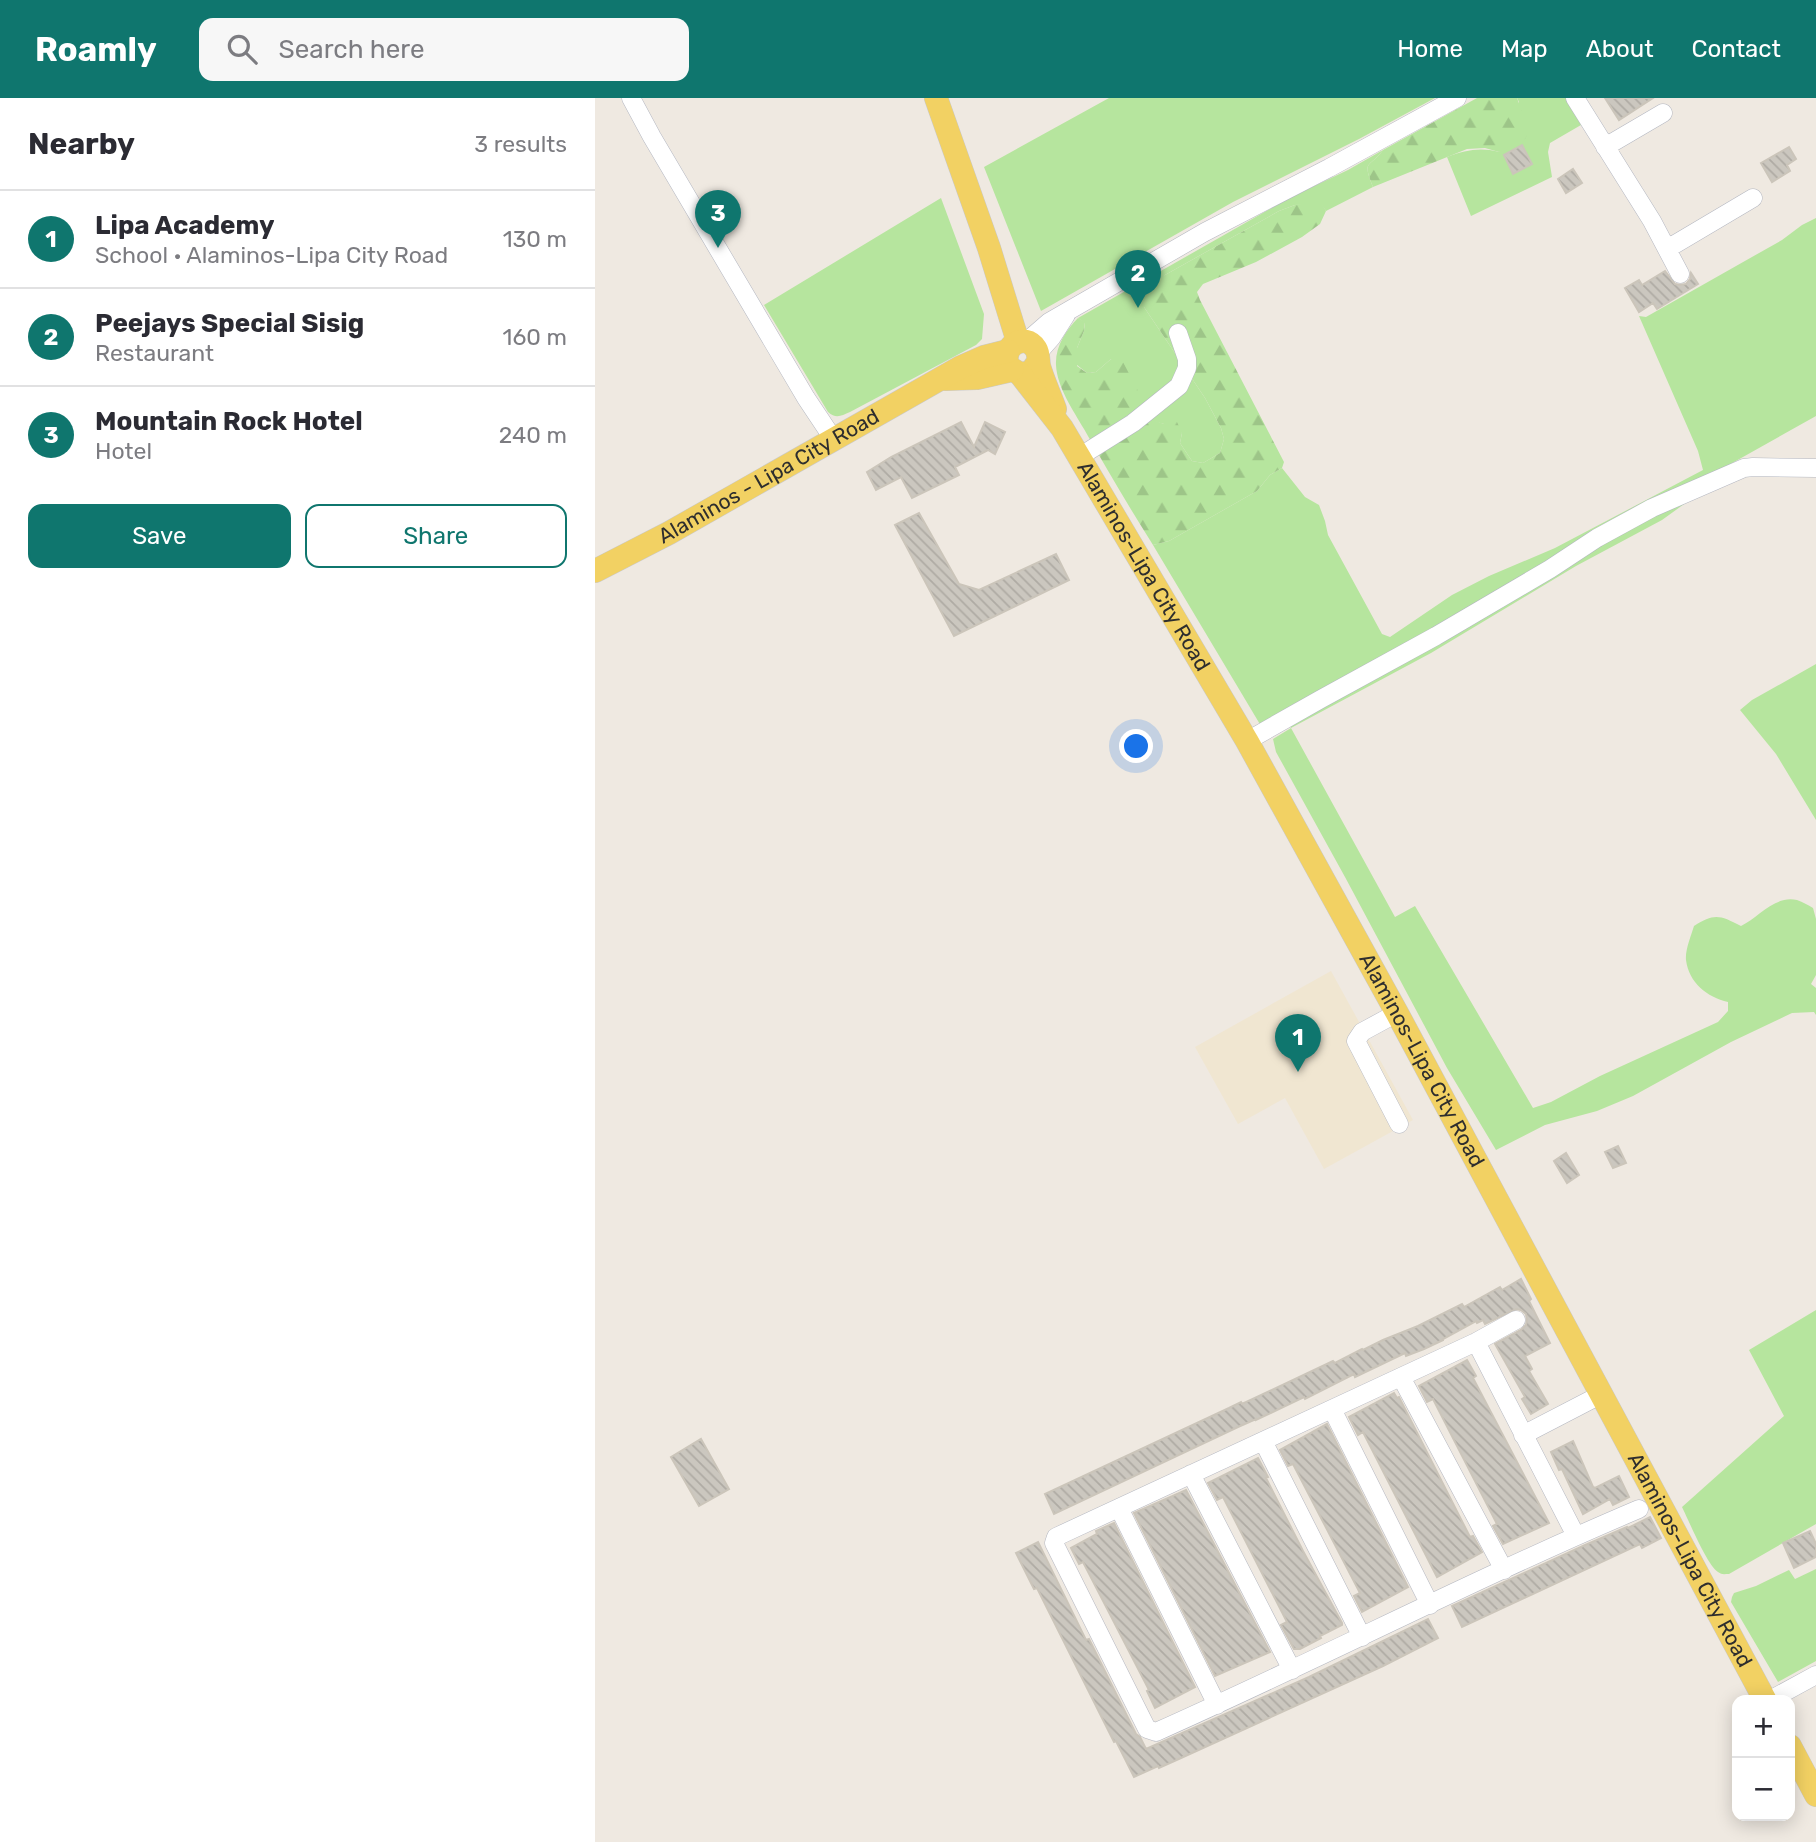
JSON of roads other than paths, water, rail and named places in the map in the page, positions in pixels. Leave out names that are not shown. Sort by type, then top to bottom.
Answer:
[{"type":"main road","name":"Alaminos-Lipa City Road","points":[[936,98],[989,248],[1023,356],[1062,428],[1247,741],[1765,1695]]},
{"type":"main road","name":"Alaminos - Lipa City Road","points":[[595,571],[669,533],[972,362],[994,354],[1023,356]]},
{"type":"main road","points":[[1795,1755],[1816,1795]]},
{"type":"street","points":[[631,98],[806,398],[834,440]]},
{"type":"street","points":[[1023,356],[1052,337],[1068,312],[1205,232],[1457,98]]},
{"type":"street","points":[[1575,98],[1652,221],[1680,274]]},
{"type":"street","points":[[1605,148],[1663,113]]},
{"type":"street","points":[[1667,249],[1753,198]]},
{"type":"street","points":[[1079,457],[1133,423],[1179,386],[1187,368],[1187,359],[1178,333]]},
{"type":"street","points":[[1247,741],[1437,636],[1551,569],[1597,538],[1652,508],[1744,468],[1816,468]]},
{"type":"street","points":[[1397,1013],[1362,1032],[1356,1041],[1399,1124]]},
{"type":"street","points":[[1516,1320],[1476,1342],[1056,1537],[1054,1543],[1147,1729],[1156,1732],[1217,1705],[1639,1509]]},
{"type":"street","points":[[1476,1342],[1576,1536]]},
{"type":"street","points":[[1401,1377],[1504,1570]]},
{"type":"street","points":[[1523,1435],[1602,1394]]},
{"type":"street","points":[[1332,1409],[1430,1605]]},
{"type":"street","points":[[1263,1441],[1362,1637]]},
{"type":"street","points":[[1191,1474],[1292,1670]]},
{"type":"street","points":[[1119,1508],[1217,1705]]},
{"type":"street","points":[[1778,1695],[1816,1675]]},
{"type":"place","name":"Mountain Rock Hotel","points":[[718,248]]},
{"type":"place","name":"Peejays Special Sisig","points":[[1138,308]]},
{"type":"place","name":"Lipa Academy","points":[[1298,1072]]}]
